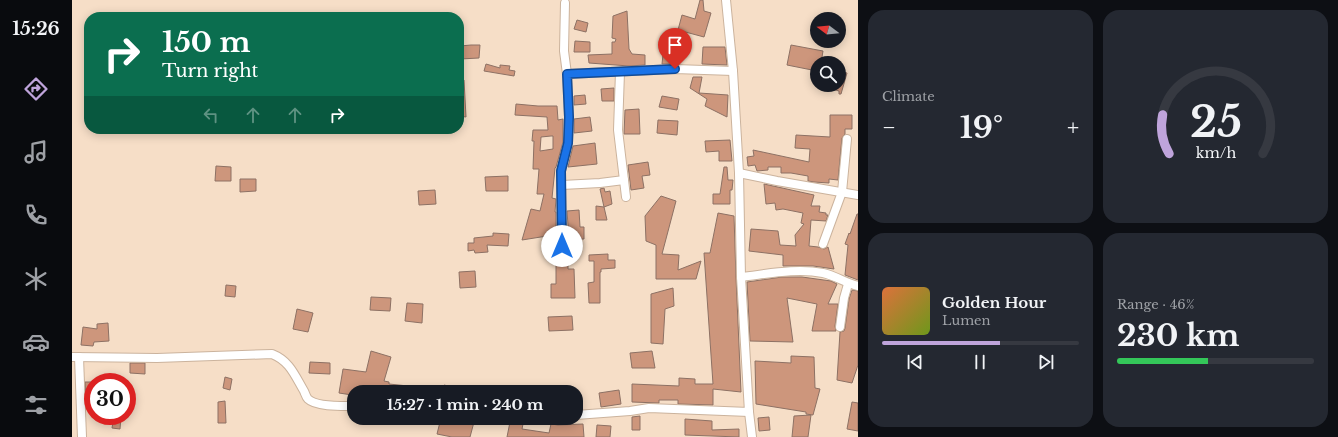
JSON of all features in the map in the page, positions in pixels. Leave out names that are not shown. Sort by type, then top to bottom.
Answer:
[{"type":"street","points":[[726,0],[733,71],[739,173],[741,276],[749,412],[752,437]]},
{"type":"street","points":[[562,246],[561,171],[568,143],[569,117],[567,74],[564,51],[565,3]]},
{"type":"street","points":[[567,74],[675,69],[733,71]]},
{"type":"street","points":[[620,72],[618,130],[626,197]]},
{"type":"street","points":[[823,244],[842,192],[846,138]]},
{"type":"street","points":[[739,173],[858,195]]},
{"type":"street","points":[[562,186],[624,180]]},
{"type":"street","points":[[741,276],[799,270],[825,274],[848,284],[858,286]]},
{"type":"street","points":[[840,327],[844,298],[848,284]]},
{"type":"street","points":[[82,437],[75,357],[157,358],[272,354],[280,357],[289,365],[309,399],[329,405],[347,406]]},
{"type":"street","points":[[583,414],[649,408],[749,412]]},
{"type":"building","points":[[700,0],[703,0],[704,11],[711,13],[704,37],[678,30],[682,15],[695,19]]},
{"type":"building","points":[[627,11],[629,49],[632,54],[645,55],[645,65],[629,66],[589,63],[588,55],[612,54],[612,42],[615,42],[616,39],[612,38],[613,16]]},
{"type":"building","points":[[577,20],[588,23],[586,32],[574,29]]},
{"type":"building","points":[[575,41],[590,42],[590,52],[574,52]]},
{"type":"building","points":[[480,45],[479,58],[464,59],[464,46]]},
{"type":"building","points":[[664,45],[678,46],[676,64],[662,64]]},
{"type":"building","points":[[791,45],[823,51],[822,56],[810,56],[810,70],[787,65]]},
{"type":"building","points":[[703,47],[725,47],[727,65],[702,64]]},
{"type":"building","points":[[486,64],[500,68],[500,65],[510,66],[509,70],[515,71],[514,76],[484,71]]},
{"type":"building","points":[[693,77],[702,77],[699,93],[728,95],[727,117],[705,106],[707,99],[690,88]]},
{"type":"building","points":[[464,80],[466,117],[464,117]]},
{"type":"building","points":[[614,88],[614,101],[602,101],[601,89]]},
{"type":"building","points":[[585,95],[586,104],[574,105],[574,96]]},
{"type":"building","points":[[662,96],[679,99],[677,110],[659,107]]},
{"type":"building","points":[[516,104],[557,106],[558,120],[563,119],[563,142],[555,168],[552,198],[556,199],[556,249],[562,251],[562,261],[568,260],[568,269],[574,269],[575,298],[551,298],[551,284],[556,284],[556,262],[550,262],[550,237],[547,238],[547,236],[522,240],[531,209],[540,211],[544,194],[537,194],[539,169],[533,169],[533,130],[548,130],[547,117],[515,115]],"holes":[[[553,136],[553,149],[540,151],[541,137]]]},
{"type":"building","points":[[639,109],[640,134],[624,134],[625,110]]},
{"type":"building","points":[[830,115],[852,115],[852,129],[845,129],[845,134],[842,138],[838,180],[829,179],[829,183],[814,182],[808,181],[808,176],[781,173],[781,167],[768,167],[768,170],[757,171],[755,165],[748,166],[747,157],[754,156],[753,150],[809,162],[810,149],[795,148],[796,135],[830,137]]},
{"type":"building","points":[[590,117],[592,131],[574,133],[574,119]]},
{"type":"building","points":[[658,120],[678,121],[677,135],[657,133]]},
{"type":"building","points":[[730,140],[732,161],[719,161],[719,151],[706,152],[705,141]]},
{"type":"building","points":[[595,143],[597,164],[568,167],[573,146]]},
{"type":"building","points":[[648,162],[650,175],[642,176],[644,188],[631,190],[628,165]]},
{"type":"building","points":[[216,166],[231,167],[231,181],[215,181]]},
{"type":"building","points":[[724,167],[727,167],[728,180],[733,180],[732,190],[730,190],[730,204],[713,204],[713,194],[720,194]]},
{"type":"building","points":[[508,176],[508,191],[486,191],[485,177]]},
{"type":"building","points":[[240,179],[256,179],[256,191],[240,192]]},
{"type":"building","points":[[764,184],[814,195],[811,206],[820,206],[819,212],[826,213],[826,215],[828,215],[826,221],[811,220],[809,246],[824,249],[828,247],[834,269],[813,266],[783,266],[783,255],[749,251],[751,229],[778,231],[780,245],[796,246],[795,235],[804,224],[801,223],[803,213],[783,209],[776,210],[775,203],[766,204]]},
{"type":"building","points":[[604,188],[605,192],[610,191],[612,204],[604,207],[600,189]]},
{"type":"building","points":[[435,190],[436,204],[419,205],[418,191]]},
{"type":"building","points":[[661,196],[676,201],[662,254],[679,255],[678,270],[701,261],[696,279],[656,279],[656,245],[646,241],[645,216]]},
{"type":"building","points":[[596,206],[604,207],[607,220],[596,220]]},
{"type":"building","points":[[579,210],[580,227],[584,227],[584,239],[569,239],[567,211]]},
{"type":"building","points":[[718,213],[734,216],[741,392],[713,389],[713,405],[678,404],[678,400],[659,400],[659,403],[632,402],[632,384],[679,386],[679,378],[695,379],[695,384],[713,384],[704,253],[710,253]]},
{"type":"building","points":[[857,214],[858,280],[845,275],[848,245],[845,244]]},
{"type":"building","points":[[493,233],[509,234],[508,246],[487,245],[488,252],[475,253],[474,250],[468,251],[468,243],[474,243],[474,238],[493,236]]},
{"type":"building","points":[[608,254],[608,260],[615,260],[615,268],[601,269],[600,303],[589,303],[588,283],[594,282],[594,261],[589,261],[589,255]]},
{"type":"building","points":[[475,271],[476,287],[460,288],[459,272]]},
{"type":"building","points":[[782,277],[802,277],[831,281],[837,284],[828,304],[838,304],[835,326],[836,331],[812,331],[817,304],[787,298],[793,342],[750,341],[747,282]]},
{"type":"building","points":[[226,285],[236,286],[235,297],[225,296]]},
{"type":"building","points":[[673,288],[674,306],[665,309],[663,344],[651,343],[651,294]]},
{"type":"building","points":[[852,290],[858,291],[858,365],[852,383],[837,380],[840,332],[844,331],[845,328],[849,299]]},
{"type":"building","points":[[371,297],[391,298],[390,311],[370,310]]},
{"type":"building","points":[[407,303],[423,304],[422,323],[405,321]]},
{"type":"building","points":[[297,309],[313,313],[308,332],[293,329]]},
{"type":"building","points":[[572,316],[573,330],[549,331],[548,317]]},
{"type":"building","points":[[108,323],[109,341],[94,342],[93,346],[81,345],[83,327],[97,329],[97,324]]},
{"type":"building","points":[[371,351],[391,357],[384,381],[389,382],[389,384],[398,385],[347,385],[347,394],[339,393],[343,369],[366,372]]},
{"type":"building","points":[[652,351],[655,368],[632,368],[630,353]]},
{"type":"building","points":[[791,356],[814,357],[815,388],[820,389],[813,415],[806,414],[806,412],[756,404],[755,361],[791,363]]},
{"type":"building","points":[[310,362],[330,363],[330,374],[309,373]]},
{"type":"building","points":[[130,363],[145,363],[145,374],[130,373]]},
{"type":"building","points":[[225,377],[232,379],[230,390],[223,388]]},
{"type":"building","points":[[619,390],[621,404],[601,407],[599,393]]},
{"type":"building","points":[[225,401],[226,423],[218,423],[218,402]]},
{"type":"building","points":[[852,402],[858,403],[858,431],[847,429]]},
{"type":"building","points":[[811,415],[808,437],[792,437],[794,416]]},
{"type":"building","points":[[640,416],[640,430],[632,430],[632,417]]},
{"type":"building","points":[[769,417],[770,430],[759,431],[758,418]]},
{"type":"building","points":[[685,419],[712,421],[712,430],[739,429],[739,437],[685,435]]},
{"type":"building","points":[[583,424],[584,437],[507,437],[509,425],[523,425],[522,429],[549,433],[551,425]]},
{"type":"building","points":[[112,425],[120,425],[120,429],[112,428]]},
{"type":"building","points":[[439,425],[473,425],[470,437],[452,437],[437,434]]},
{"type":"building","points":[[597,425],[611,426],[610,437],[596,437]]},
{"type":"route","points":[[562,246],[561,171],[568,143],[569,117],[567,74],[675,69]]}]
